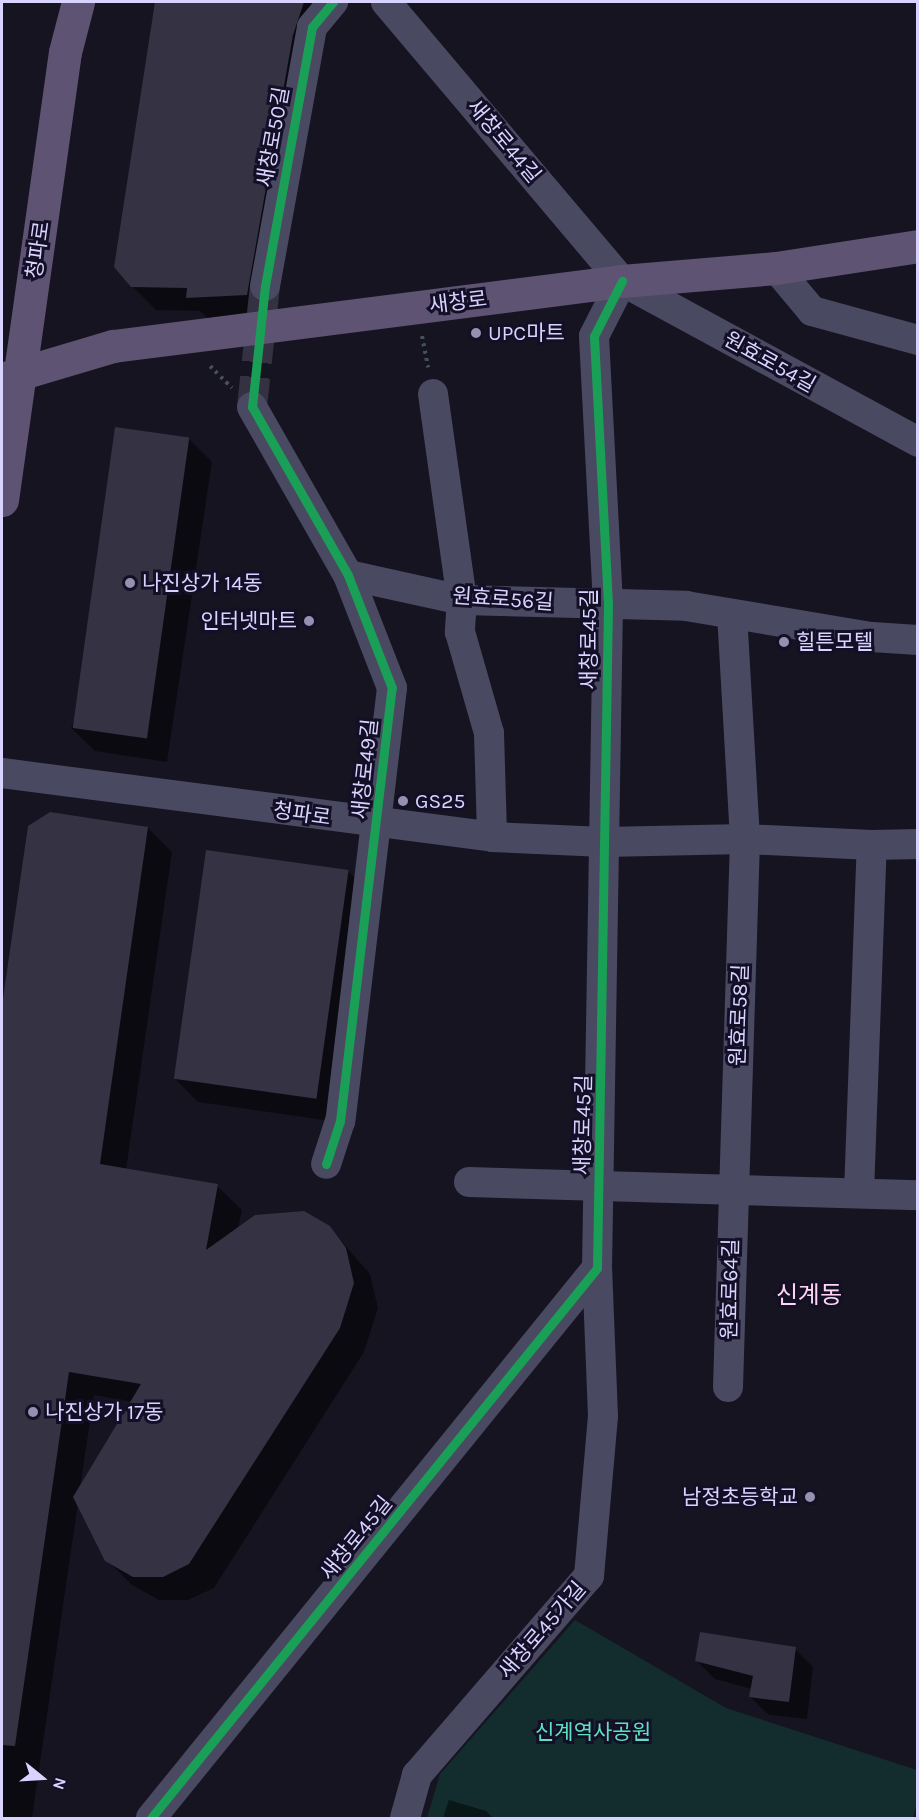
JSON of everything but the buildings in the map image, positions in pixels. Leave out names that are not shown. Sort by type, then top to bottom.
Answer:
[{"type":"main road","name":"청파로","points":[[2,500],[11,376],[65,52],[78,2]]},
{"type":"main road","name":"새창로","points":[[11,376],[113,346],[622,281],[776,268],[918,246]]},
{"type":"street","name":"새창로50길","points":[[265,286],[312,27],[333,2]]},
{"type":"street","name":"새창로44길","points":[[386,2],[622,281]]},
{"type":"street","points":[[776,268],[812,311],[918,340]]},
{"type":"street","name":"원효로54길","points":[[622,281],[918,442]]},
{"type":"street","name":"새창로45길","points":[[150,1818],[597,1268],[608,604],[594,336],[622,281]]},
{"type":"street","points":[[433,394],[462,600],[460,632],[489,733],[492,837]]},
{"type":"street","name":"새창로49길","points":[[252,407],[348,575],[392,688],[340,1121],[326,1164]]},
{"type":"street","name":"원효로56길","points":[[348,575],[462,600],[686,606],[872,637],[918,640]]},
{"type":"street","points":[[732,614],[745,839]]},
{"type":"street","name":"청파로","points":[[2,773],[377,824],[492,837],[604,842]]},
{"type":"street","points":[[604,842],[745,839],[872,845],[918,844]]},
{"type":"street","name":"원효로58길","points":[[732,1191],[745,839]]},
{"type":"street","points":[[859,1193],[872,845]]},
{"type":"street","points":[[469,1182],[918,1195]]},
{"type":"street","name":"원효로64길","points":[[728,1387],[732,1191]]},
{"type":"street","name":"새창로45가길","points":[[405,1818],[417,1774],[589,1576],[603,1416],[597,1268]]},
{"type":"path","points":[[417,307],[433,394]]},
{"type":"path","points":[[180,337],[252,407]]},
{"type":"green space","name":"신계역사공원","points":[[575,1620],[726,1708],[917,1770],[917,1803],[913,1818],[427,1818],[440,1774]]},
{"type":"tunnel","points":[[252,407],[265,286]]},
{"type":"cycle path","points":[[326,1164],[340,1121],[392,688],[348,575],[252,407],[265,286],[312,27],[333,2]]},
{"type":"cycle path","points":[[151,1818],[597,1268],[608,604],[594,336],[622,281]]},
{"type":"place","name":"UPC마트","points":[[476,333]]},
{"type":"place","name":"나진상가 14동","points":[[130,583]]},
{"type":"place","name":"인터넷마트","points":[[309,621]]},
{"type":"place","name":"힐튼모텔","points":[[784,642]]},
{"type":"place","name":"GS25","points":[[403,801]]},
{"type":"place","name":"나진상가 17동","points":[[33,1412]]},
{"type":"place","name":"남정초등학교","points":[[810,1497]]},
{"type":"district","name":"신계동","points":[[809,1296]]}]
